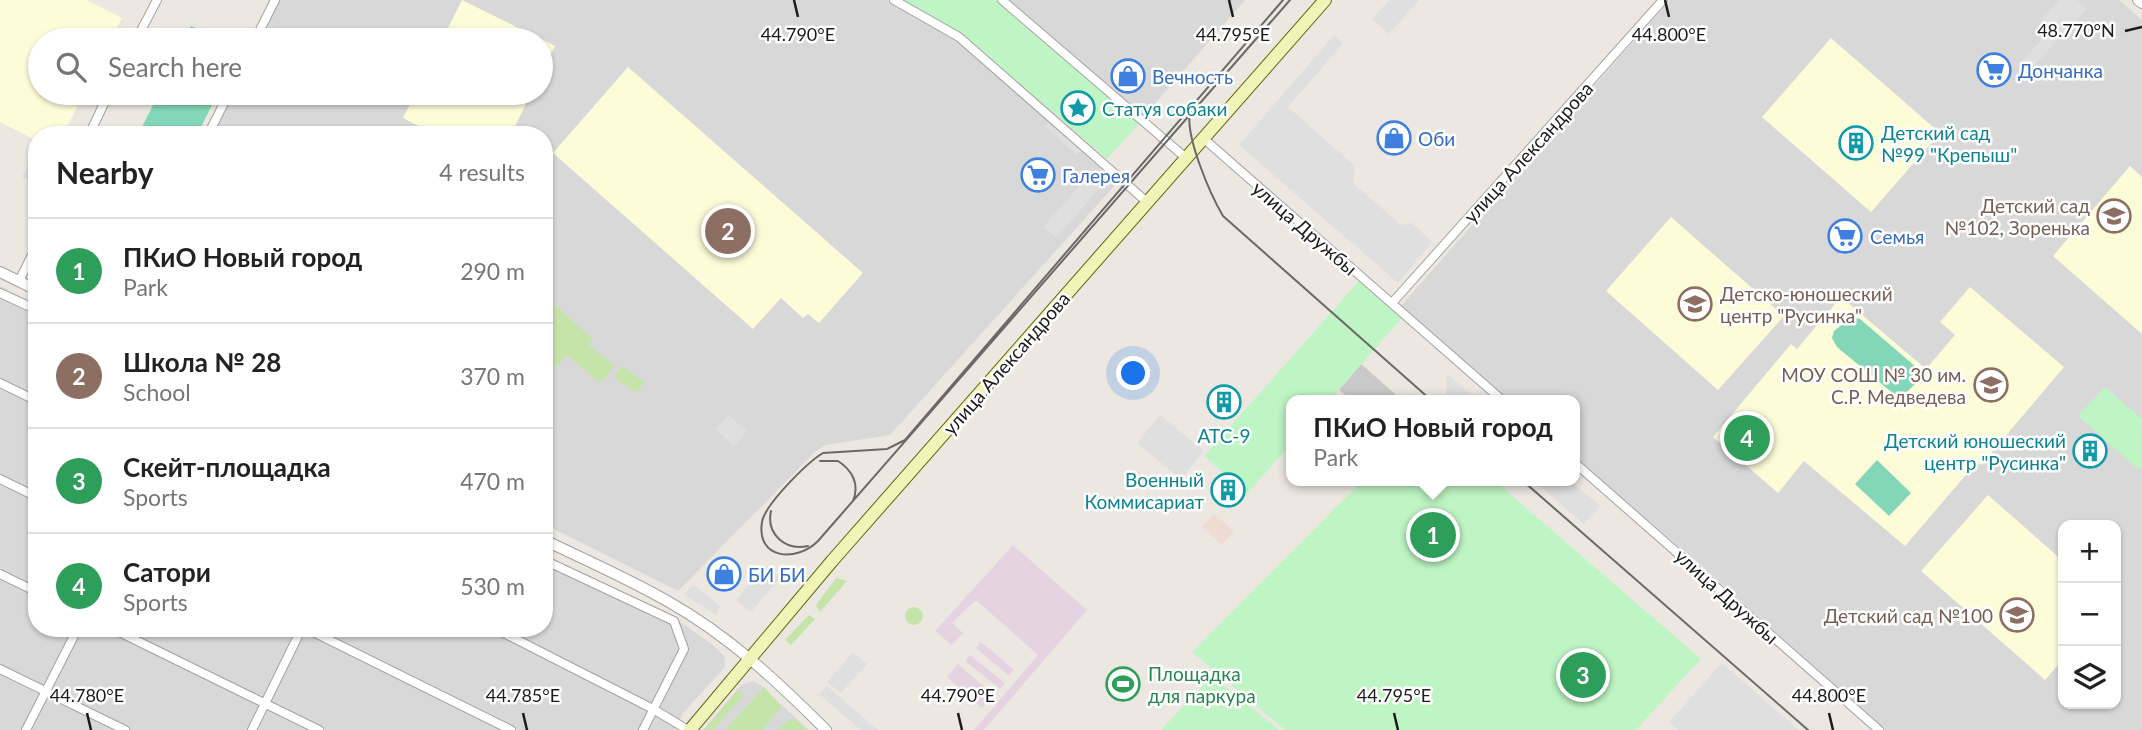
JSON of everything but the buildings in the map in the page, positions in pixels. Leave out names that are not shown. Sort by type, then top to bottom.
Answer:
[{"type":"main road","name":"улица Александрова","points":[[689,730],[1325,0]]},
{"type":"street","points":[[142,28],[157,0]]},
{"type":"street","points":[[261,28],[275,0]]},
{"type":"street","points":[[894,0],[959,37],[1147,202]]},
{"type":"street","points":[[1002,0],[1186,158]]},
{"type":"street","name":"улица Александрова","points":[[1392,303],[1663,0]]},
{"type":"street","points":[[93,126],[103,105]]},
{"type":"street","points":[[212,126],[223,105]]},
{"type":"street","name":"улица Дружбы","points":[[1203,138],[1496,395]]},
{"type":"street","points":[[19,282],[28,264]]},
{"type":"street","points":[[0,272],[28,286]]},
{"type":"street","points":[[0,293],[28,306]]},
{"type":"street","points":[[0,383],[28,397]]},
{"type":"street","name":"улица Дружбы","points":[[1580,467],[1879,730]]},
{"type":"street","points":[[0,479],[28,493]]},
{"type":"street","points":[[553,544],[670,603],[751,658],[826,730]]},
{"type":"street","points":[[553,564],[674,621],[684,649],[643,730]]},
{"type":"street","points":[[0,574],[28,588]]},
{"type":"street","points":[[26,730],[73,637]]},
{"type":"street","points":[[129,637],[318,730]]},
{"type":"street","points":[[252,730],[298,637]]},
{"type":"street","points":[[321,637],[511,730]]},
{"type":"street","points":[[512,637],[689,730]]},
{"type":"street","points":[[0,669],[125,730]]},
{"type":"shaded area","points":[[0,0],[86,0],[122,18],[117,28],[28,28],[28,105],[78,105],[68,126],[28,126],[28,136],[0,122]]},
{"type":"shaded area","points":[[280,0],[886,0],[959,41],[1117,183],[890,435],[826,445],[816,451],[678,591],[553,528],[553,126],[218,126],[228,105],[553,105],[553,28],[266,28]]},
{"type":"shaded area","points":[[462,0],[519,28],[448,28]]},
{"type":"shaded area","points":[[1007,0],[1245,0],[1144,116]]},
{"type":"shaded area","points":[[1389,0],[1419,0],[1389,34],[1372,19]]},
{"type":"shaded area","points":[[1670,0],[2119,0],[2142,20],[2142,730],[1884,730],[1694,559],[1580,463],[1580,395],[1498,395],[1443,349],[1401,306]]},
{"type":"shaded area","points":[[2060,0],[2077,0],[2087,9],[2028,72],[2020,63],[2051,30],[2041,20]]},
{"type":"shaded area","points":[[1334,35],[1343,43],[1288,107],[1355,166],[1353,183],[1401,225],[1412,223],[1432,242],[1398,283],[1239,145]]},
{"type":"shaded area","points":[[1831,38],[1940,133],[1871,212],[1762,117]]},
{"type":"shaded area","points":[[628,67],[863,273],[819,323],[808,314],[803,318],[781,298],[753,329],[553,153]]},
{"type":"shaded area","points":[[410,105],[525,105],[515,126],[419,126],[403,118]]},
{"type":"shaded area","points":[[1053,118],[1084,147],[1077,155],[1045,127]]},
{"type":"shaded area","points":[[28,164],[28,180],[22,177]]},
{"type":"shaded area","name":"Детский сад №102, Зоренька","points":[[2130,166],[2142,177],[2142,334],[2053,256]]},
{"type":"shaded area","points":[[1092,172],[1104,183],[1056,238],[1043,227]]},
{"type":"shaded area","name":"Детско-юношеский центр \"Русинка\"","points":[[1671,217],[1784,316],[1718,390],[1606,291]]},
{"type":"shaded area","points":[[0,286],[28,300],[28,637],[553,637],[553,559],[672,616],[724,656],[725,667],[683,713],[674,730],[0,730]]},
{"type":"shaded area","points":[[1970,287],[2064,367],[1981,465],[1977,462],[1905,546],[1804,461],[1778,493],[1713,437],[1791,344],[1797,349],[1841,297],[1926,369],[1955,335],[1940,322]]},
{"type":"shaded area","points":[[1361,364],[1396,395],[1345,395],[1339,390]]},
{"type":"shaded area","points":[[1447,374],[1472,395],[1446,395]]},
{"type":"shaded area","points":[[728,415],[747,431],[734,446],[715,429]]},
{"type":"shaded area","points":[[1160,415],[1204,451],[1181,479],[1137,443]]},
{"type":"shaded area","points":[[1540,486],[1577,486],[1600,506],[1584,524]]},
{"type":"shaded area","name":"Детский сад №100","points":[[1988,495],[2058,557],[2058,665],[2045,680],[1921,571]]},
{"type":"shaded area","points":[[1214,514],[1234,531],[1222,545],[1202,527]]},
{"type":"shaded area","points":[[1013,545],[1087,610],[984,730],[974,730],[1038,655],[976,600],[952,623],[963,633],[952,645],[935,631]]},
{"type":"shaded area","points":[[765,565],[781,577],[751,612],[736,600]]},
{"type":"shaded area","points":[[693,584],[720,606],[716,615],[684,595]]},
{"type":"shaded area","points":[[981,642],[1014,670],[1009,676],[976,648]]},
{"type":"shaded area","points":[[853,652],[867,664],[841,693],[827,682]]},
{"type":"shaded area","points":[[970,655],[1005,683],[1000,689],[965,661]]},
{"type":"shaded area","points":[[1722,663],[1798,730],[1678,730],[1669,722]]},
{"type":"shaded area","points":[[958,664],[994,695],[982,708],[947,677]]},
{"type":"shaded area","points":[[752,681],[759,684],[809,730],[703,730],[741,685]]},
{"type":"shaded area","points":[[827,686],[878,730],[861,730],[819,694]]},
{"type":"green space","points":[[903,0],[996,0],[1140,123],[1107,159],[962,34]]},
{"type":"green space","points":[[153,105],[212,105],[202,126],[142,126]]},
{"type":"green space","points":[[1359,281],[1402,318],[1334,395],[1286,395],[1286,450],[1247,494],[1204,456]]},
{"type":"green space","points":[[553,302],[593,340],[589,346],[614,365],[605,379],[597,381],[567,355],[553,370]]},
{"type":"green space","points":[[1852,317],[1860,319],[1916,367],[1919,380],[1904,395],[1895,395],[1837,347],[1832,338],[1834,331]]},
{"type":"green space","points":[[622,366],[644,382],[637,393],[614,378]]},
{"type":"green space","points":[[2105,387],[2142,419],[2142,467],[2139,470],[2078,416]]},
{"type":"green space","points":[[1877,460],[1911,493],[1889,516],[1855,484]]},
{"type":"green space","points":[[1357,486],[1501,486],[1701,659],[1636,730],[1285,730],[1192,652]]},
{"type":"green space","points":[[836,578],[847,581],[820,612],[816,605]]},
{"type":"green space","points":[[914,607],[920,610],[923,616],[920,622],[914,625],[908,622],[905,616],[908,610]]},
{"type":"green space","points":[[809,615],[815,619],[791,645],[785,640]]},
{"type":"green space","points":[[1212,676],[1279,730],[1161,730]]},
{"type":"green space","points":[[764,687],[781,706],[763,730],[725,730]]},
{"type":"green space","points":[[738,690],[744,695],[713,730],[704,730]]},
{"type":"green space","points":[[789,719],[796,720],[806,730],[778,730]]},
{"type":"tram line","points":[[1283,0],[905,440],[887,449],[823,453],[788,484],[771,505],[762,522],[765,544],[771,550],[780,554],[799,553],[818,541],[1290,0]]},
{"type":"tram line","points":[[1190,112],[1189,122],[1195,150],[1223,216],[1425,395]]},
{"type":"tram line","points":[[820,461],[838,461],[847,469],[855,483],[853,501]]},
{"type":"tram line","points":[[1529,486],[1808,730]]},
{"type":"tram line","points":[[771,511],[771,527],[779,539],[792,546],[808,546]]},
{"type":"place","name":"Дончанка","points":[[1994,70]]},
{"type":"place","name":"Вечность","points":[[1128,76]]},
{"type":"place","name":"Статуя собаки","points":[[1078,108]]},
{"type":"place","name":"Оби","points":[[1394,138]]},
{"type":"place","name":"Детский сад №99 \"Крепыш\"","points":[[1856,143]]},
{"type":"place","name":"Галерея","points":[[1038,175]]},
{"type":"place","name":"Детский сад №102, Зоренька","points":[[2114,216]]},
{"type":"place","name":"Школа № 28","points":[[728,231]]},
{"type":"place","name":"Семья","points":[[1845,236]]},
{"type":"place","name":"Детско-юношеский центр \"Русинка\"","points":[[1695,304]]},
{"type":"place","name":"МОУ СОШ № 30 им. С.Р. Медведева","points":[[1991,385]]},
{"type":"place","name":"АТС-9","points":[[1224,402]]},
{"type":"place","name":"Сатори","points":[[1747,438]]},
{"type":"place","name":"Детский юношеский центр \"Русинка\"","points":[[2090,451]]},
{"type":"place","name":"Военный Коммисариат","points":[[1228,490]]},
{"type":"place","name":"ПКиО Новый город","points":[[1433,535]]},
{"type":"place","name":"БИ БИ","points":[[724,574]]},
{"type":"place","name":"Детский сад №100","points":[[2017,615]]},
{"type":"place","name":"Скейт-площадка","points":[[1583,675]]},
{"type":"place","name":"Площадка для паркура","points":[[1123,684]]}]
